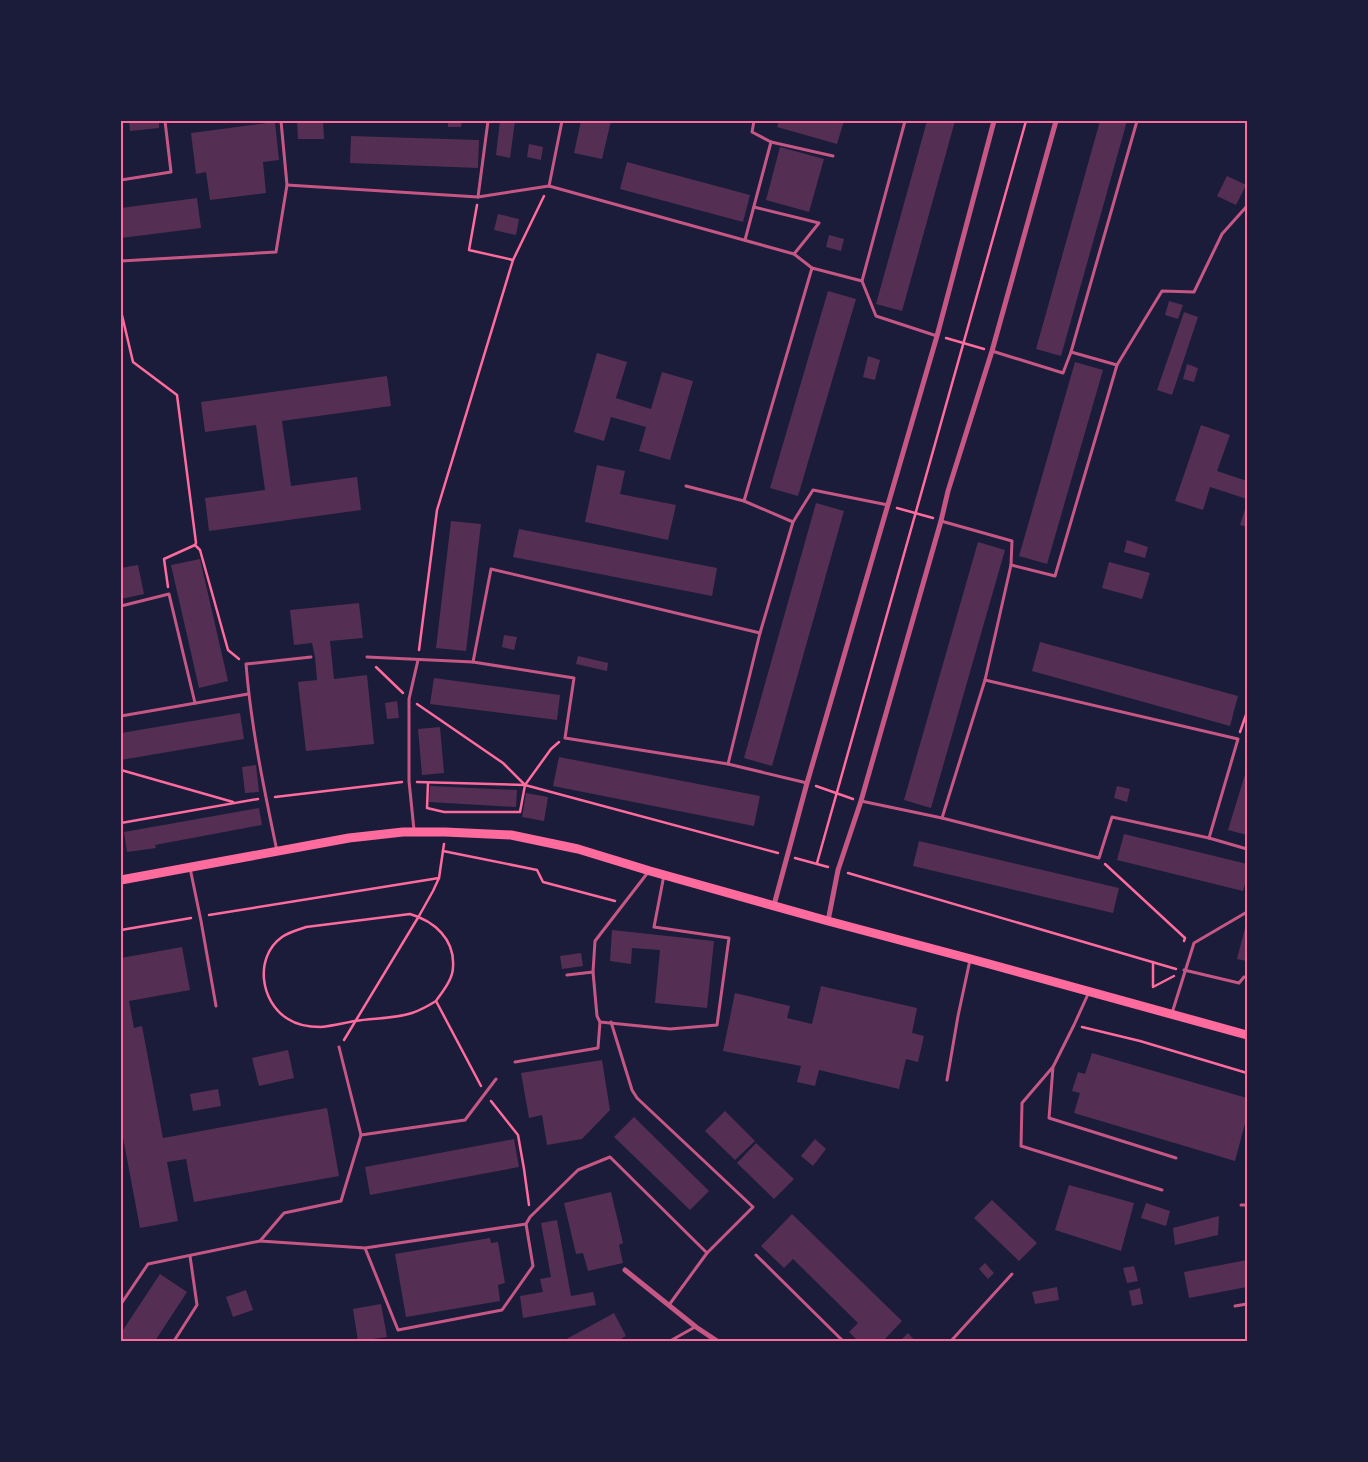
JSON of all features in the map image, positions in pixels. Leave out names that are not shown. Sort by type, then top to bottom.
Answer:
[{"type":"main road","points":[[121,880],[349,838],[445,832],[511,835],[578,849],[828,921],[1247,1035]]},
{"type":"street","points":[[774,905],[807,783],[937,336],[994,121]]},
{"type":"street","points":[[828,921],[838,870],[861,801],[948,491],[992,351],[1056,121]]},
{"type":"street","points":[[625,1270],[669,1306],[717,1341]]},
{"type":"lane","points":[[121,180],[171,172],[165,121]]},
{"type":"lane","points":[[121,262],[276,252],[287,184],[281,121]]},
{"type":"lane","points":[[478,198],[488,121]]},
{"type":"lane","points":[[549,186],[562,121]]},
{"type":"lane","points":[[754,121],[752,132],[771,142],[833,156]]},
{"type":"lane","points":[[905,121],[862,281],[876,316],[937,336]]},
{"type":"lane","points":[[992,351],[1063,373],[1071,352],[1138,121]]},
{"type":"lane","points":[[745,240],[771,142]]},
{"type":"lane","points":[[287,184],[478,198],[549,186],[794,254],[812,268],[862,281]]},
{"type":"lane","points":[[1011,565],[1055,576],[1117,365],[1162,291],[1194,292],[1222,234],[1247,206]]},
{"type":"lane","points":[[754,207],[819,223],[794,254]]},
{"type":"lane","points":[[744,501],[812,268]]},
{"type":"lane","points":[[1071,352],[1117,365]]},
{"type":"lane","points":[[686,486],[744,501],[793,522]]},
{"type":"lane","points":[[728,764],[760,633],[793,522],[813,490],[889,506]]},
{"type":"lane","points":[[941,520],[1012,541],[1011,565],[985,680],[942,818]]},
{"type":"lane","points":[[473,662],[491,569],[760,633]]},
{"type":"lane","points":[[121,606],[168,594],[195,703]]},
{"type":"lane","points":[[277,851],[248,694],[246,664],[311,657]]},
{"type":"lane","points":[[366,657],[473,662],[574,678],[565,738],[728,764],[807,783]]},
{"type":"lane","points":[[414,833],[408,781],[409,698],[418,659]]},
{"type":"lane","points":[[985,680],[1238,738],[1209,838]]},
{"type":"lane","points":[[121,716],[248,694]]},
{"type":"lane","points":[[861,801],[942,818],[1099,858],[1112,817],[1209,838],[1247,849]]},
{"type":"lane","points":[[190,867],[216,1006]]},
{"type":"lane","points":[[515,1062],[598,1048],[600,1022],[597,1016],[593,972],[595,941],[650,871]]},
{"type":"lane","points":[[600,1022],[670,1029],[717,1025],[729,938],[654,927],[664,874]]},
{"type":"lane","points":[[1171,1014],[1194,943],[1247,912]]},
{"type":"lane","points":[[947,1080],[958,1016],[971,959]]},
{"type":"lane","points":[[1184,970],[1239,983],[1244,976],[1247,977]]},
{"type":"lane","points":[[567,975],[593,972]]},
{"type":"lane","points":[[1089,991],[1053,1067],[1022,1103],[1021,1146],[1162,1190]]},
{"type":"lane","points":[[611,1022],[632,1090],[637,1098],[752,1207],[707,1254],[669,1306]]},
{"type":"lane","points":[[260,1240],[284,1213],[341,1201],[361,1135],[339,1047]]},
{"type":"lane","points":[[1053,1067],[1049,1118],[1176,1158]]},
{"type":"lane","points":[[361,1135],[465,1120],[496,1079]]},
{"type":"lane","points":[[365,1248],[398,1330],[502,1310],[533,1266],[526,1224],[530,1217],[578,1170],[610,1157],[707,1254]]},
{"type":"lane","points":[[1241,1205],[1247,1205]]},
{"type":"lane","points":[[121,1304],[148,1264],[260,1240],[365,1248],[526,1224]]},
{"type":"lane","points":[[756,1255],[843,1341]]},
{"type":"lane","points":[[174,1341],[197,1305],[190,1256]]},
{"type":"lane","points":[[951,1341],[1012,1274]]},
{"type":"lane","points":[[1235,1306],[1247,1304]]},
{"type":"lane","points":[[670,1341],[696,1326]]},
{"type":"path","points":[[817,864],[1026,121]]},
{"type":"path","points":[[418,659],[437,510],[513,260],[549,186]]},
{"type":"path","points":[[478,198],[469,250],[513,260]]},
{"type":"path","points":[[121,311],[133,362],[177,395],[195,545]]},
{"type":"path","points":[[937,336],[992,351]]},
{"type":"path","points":[[889,506],[941,520]]},
{"type":"path","points":[[168,594],[164,559],[195,545]]},
{"type":"path","points":[[195,545],[200,550],[228,650],[246,664]]},
{"type":"path","points":[[366,657],[409,698],[503,762],[525,785]]},
{"type":"path","points":[[1238,738],[1247,712]]},
{"type":"path","points":[[428,782],[426,808],[444,812],[520,812],[525,785],[550,749],[565,738]]},
{"type":"path","points":[[121,770],[235,802]]},
{"type":"path","points":[[121,823],[235,802],[408,781],[525,785],[817,864],[1184,970]]},
{"type":"path","points":[[807,783],[861,801]]},
{"type":"path","points":[[339,1047],[419,916],[439,878],[444,844]]},
{"type":"path","points":[[443,852],[537,870],[543,882],[624,903]]},
{"type":"path","points":[[1099,858],[1185,938],[1183,946]]},
{"type":"path","points":[[121,930],[439,878]]},
{"type":"path","points":[[396,914],[419,916],[437,927],[445,937],[451,951],[454,968],[448,984],[436,1001],[426,1008],[410,1014],[322,1027],[304,1026],[289,1020],[275,1010],[267,997],[263,977],[265,964],[271,950],[280,938],[293,931],[306,927],[396,914]]},
{"type":"path","points":[[1176,969],[1178,961]]},
{"type":"path","points":[[1153,962],[1153,987],[1184,970]]},
{"type":"path","points":[[436,1001],[485,1093],[518,1135],[530,1217]]},
{"type":"path","points":[[1074,1025],[1140,1041],[1247,1073]]},
{"type":"building","points":[[129,121],[159,121],[159,128],[130,131]]},
{"type":"building","points":[[297,121],[323,121],[324,139],[298,139]]},
{"type":"building","points":[[448,121],[462,121],[461,127],[448,127]]},
{"type":"building","points":[[500,121],[515,121],[510,158],[496,155]]},
{"type":"building","points":[[581,121],[611,121],[602,159],[574,153]]},
{"type":"building","points":[[779,121],[844,121],[837,144],[777,127]]},
{"type":"building","points":[[927,121],[955,121],[902,311],[876,304]]},
{"type":"building","points":[[1100,121],[1127,121],[1061,356],[1036,349]]},
{"type":"building","points":[[275,122],[279,160],[263,162],[266,193],[210,200],[206,172],[196,174],[191,133]]},
{"type":"building","points":[[351,136],[479,140],[478,168],[350,163]]},
{"type":"building","points":[[529,144],[543,147],[541,160],[527,157]]},
{"type":"building","points":[[780,147],[824,159],[809,212],[766,200]]},
{"type":"building","points":[[627,162],[750,195],[743,222],[620,189]]},
{"type":"building","points":[[1227,176],[1246,185],[1236,205],[1217,196]]},
{"type":"building","points":[[197,198],[201,228],[121,238],[121,208]]},
{"type":"building","points":[[498,214],[519,219],[516,235],[494,230]]},
{"type":"building","points":[[829,235],[844,239],[841,251],[826,247]]},
{"type":"building","points":[[828,291],[856,299],[798,496],[770,488]]},
{"type":"building","points":[[1169,301],[1183,305],[1178,319],[1165,315]]},
{"type":"building","points":[[1184,312],[1198,317],[1172,395],[1157,390]]},
{"type":"building","points":[[597,353],[627,362],[616,398],[651,409],[662,372],[693,381],[670,460],[639,451],[646,427],[611,417],[604,441],[574,432]]},
{"type":"building","points":[[868,356],[880,360],[875,380],[863,377]]},
{"type":"building","points":[[1075,362],[1103,370],[1047,564],[1019,556]]},
{"type":"building","points":[[1187,364],[1198,368],[1194,382],[1183,379]]},
{"type":"building","points":[[387,376],[391,406],[282,421],[291,486],[357,477],[361,510],[209,531],[205,498],[265,490],[256,425],[205,432],[201,402]]},
{"type":"building","points":[[1201,425],[1230,435],[1217,471],[1247,481],[1247,499],[1210,487],[1203,510],[1175,501]]},
{"type":"building","points":[[597,465],[625,471],[620,494],[676,505],[668,540],[585,522]]},
{"type":"building","points":[[816,503],[844,511],[772,766],[744,758]]},
{"type":"building","points":[[1247,506],[1247,527],[1240,525]]},
{"type":"building","points":[[451,521],[481,524],[466,651],[436,648]]},
{"type":"building","points":[[519,529],[717,568],[712,596],[513,557]]},
{"type":"building","points":[[1127,540],[1148,547],[1145,558],[1124,552]]},
{"type":"building","points":[[978,542],[1005,550],[931,808],[904,800]]},
{"type":"building","points":[[200,559],[228,681],[199,688],[171,565]]},
{"type":"building","points":[[1109,562],[1150,573],[1142,599],[1102,588]]},
{"type":"building","points":[[138,565],[144,594],[121,599],[121,568]]},
{"type":"building","points":[[359,603],[363,638],[330,641],[334,679],[367,675],[374,744],[306,751],[298,682],[317,680],[315,657],[312,643],[294,645],[290,610]]},
{"type":"building","points":[[504,635],[517,637],[514,650],[502,647]]},
{"type":"building","points":[[1040,642],[1238,696],[1230,726],[1032,671]]},
{"type":"building","points":[[578,656],[608,663],[607,671],[576,664]]},
{"type":"building","points":[[434,678],[560,695],[557,720],[430,704]]},
{"type":"building","points":[[397,701],[399,718],[387,719],[385,703]]},
{"type":"building","points":[[240,713],[244,739],[121,760],[121,733]]},
{"type":"building","points":[[440,727],[444,773],[422,775],[418,729]]},
{"type":"building","points":[[559,757],[760,796],[754,826],[553,786]]},
{"type":"building","points":[[256,765],[259,792],[245,793],[242,767]]},
{"type":"building","points":[[1247,768],[1247,835],[1228,830]]},
{"type":"building","points":[[430,786],[517,790],[516,807],[429,802]]},
{"type":"building","points":[[1117,786],[1130,789],[1127,802],[1114,798]]},
{"type":"building","points":[[526,793],[548,797],[544,821],[522,817]]},
{"type":"building","points":[[259,808],[262,825],[155,845],[156,848],[127,852],[124,832]]},
{"type":"building","points":[[1124,834],[1247,864],[1247,877],[1243,891],[1117,860]]},
{"type":"building","points":[[919,841],[1119,888],[1113,913],[913,866]]},
{"type":"building","points":[[1247,924],[1247,961],[1237,959]]},
{"type":"building","points":[[612,930],[714,941],[707,1008],[655,1003],[660,950],[632,948],[631,964],[610,961]]},
{"type":"building","points":[[182,947],[190,990],[129,1001],[134,1028],[142,1026],[163,1138],[327,1108],[339,1176],[194,1202],[186,1159],[167,1162],[178,1221],[140,1228],[121,1127],[121,958]]},
{"type":"building","points":[[581,953],[583,966],[562,969],[560,956]]},
{"type":"building","points":[[821,986],[917,1008],[912,1033],[924,1036],[918,1062],[906,1059],[899,1089],[819,1070],[815,1086],[797,1082],[801,1066],[723,1051],[735,993],[790,1006],[787,1018],[812,1024]]},
{"type":"building","points":[[288,1050],[294,1078],[259,1086],[252,1058]]},
{"type":"building","points":[[1092,1053],[1247,1098],[1247,1116],[1235,1161],[1074,1113],[1080,1093],[1072,1091],[1078,1072],[1085,1074]]},
{"type":"building","points":[[602,1060],[610,1110],[582,1139],[547,1145],[542,1115],[529,1118],[521,1073]]},
{"type":"building","points":[[218,1089],[221,1106],[193,1111],[190,1094]]},
{"type":"building","points":[[725,1111],[755,1141],[735,1160],[705,1131]]},
{"type":"building","points":[[634,1117],[709,1191],[690,1210],[614,1137]]},
{"type":"building","points":[[514,1139],[519,1167],[370,1195],[365,1167]]},
{"type":"building","points":[[815,1139],[826,1149],[813,1166],[801,1156]]},
{"type":"building","points":[[756,1143],[794,1179],[774,1199],[737,1163]]},
{"type":"building","points":[[1069,1185],[1134,1203],[1121,1251],[1055,1230]]},
{"type":"building","points":[[611,1192],[623,1243],[619,1245],[623,1263],[588,1271],[583,1253],[576,1254],[564,1203]]},
{"type":"building","points":[[992,1200],[1037,1243],[1019,1261],[974,1218]]},
{"type":"building","points":[[1146,1203],[1170,1211],[1166,1226],[1141,1218]]},
{"type":"building","points":[[792,1214],[902,1321],[883,1341],[858,1341],[849,1332],[858,1323],[793,1259],[784,1268],[761,1246]]},
{"type":"building","points":[[1219,1216],[1218,1235],[1175,1245],[1173,1228]]},
{"type":"building","points":[[557,1220],[571,1296],[593,1292],[596,1305],[523,1318],[520,1296],[543,1292],[540,1279],[551,1277],[541,1223]]},
{"type":"building","points":[[490,1238],[491,1243],[498,1242],[505,1283],[498,1285],[500,1301],[406,1317],[395,1254]]},
{"type":"building","points":[[1247,1260],[1247,1287],[1189,1298],[1184,1272]]},
{"type":"building","points":[[985,1263],[994,1273],[988,1279],[979,1269]]},
{"type":"building","points":[[1134,1266],[1138,1281],[1127,1283],[1123,1268]]},
{"type":"building","points":[[160,1274],[187,1292],[155,1341],[121,1341],[121,1333]]},
{"type":"building","points":[[1057,1287],[1059,1300],[1035,1304],[1032,1292]]},
{"type":"building","points":[[1140,1288],[1143,1304],[1132,1306],[1129,1291]]},
{"type":"building","points":[[246,1290],[253,1310],[233,1317],[226,1297]]},
{"type":"building","points":[[381,1304],[387,1337],[358,1341],[353,1309]]},
{"type":"building","points":[[614,1313],[626,1336],[617,1341],[563,1341]]},
{"type":"building","points":[[908,1333],[915,1341],[900,1341]]}]
